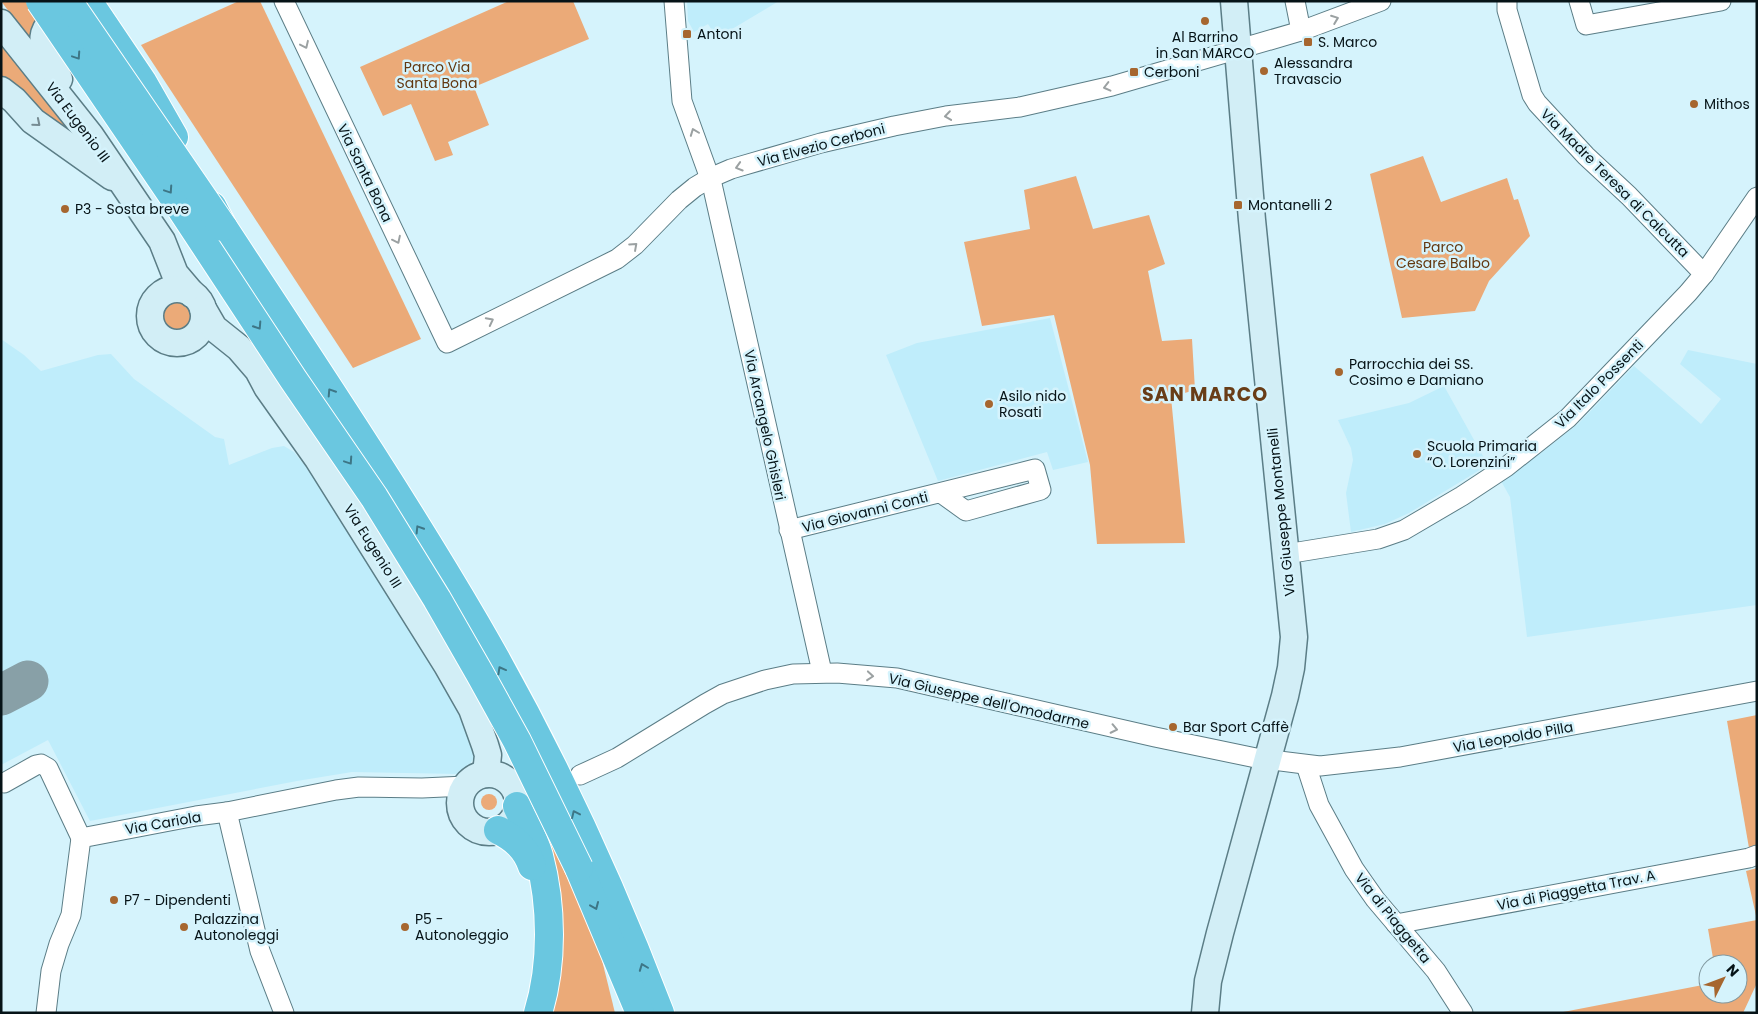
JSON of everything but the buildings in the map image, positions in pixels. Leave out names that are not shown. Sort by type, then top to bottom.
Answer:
[{"type":"highway","points":[[40,1],[374,498],[436,599],[588,863],[640,959],[660,1013]]},
{"type":"highway","points":[[68,1],[224,227],[434,554],[472,618],[556,774],[640,1013]]},
{"type":"highway","points":[[88,1],[142,81],[224,227]]},
{"type":"highway","points":[[514,795],[534,842],[546,898],[548,954],[538,1013]]},
{"type":"highway","points":[[498,830],[519,843],[530,860],[534,875],[539,931],[538,955],[527,1013]]},
{"type":"street","name":"Via Santa Bona","points":[[284,1],[447,343]]},
{"type":"street","name":"Via Arcangelo Ghisleri","points":[[674,1],[682,101],[710,178],[822,672]]},
{"type":"street","name":"Via Giuseppe Montanelli","points":[[1205,1013],[1208,981],[1285,696],[1293,652],[1293,626],[1252,220],[1234,1]]},
{"type":"street","points":[[1295,1],[1301,31]]},
{"type":"street","name":"Via Elvezio Cerboni","points":[[447,343],[616,259],[636,245],[679,200],[695,187],[731,169],[821,143],[894,126],[1020,107],[1112,86],[1301,31],[1381,1]]},
{"type":"street","name":"Via Madre Teresa di Calcutta","points":[[1506,1],[1532,95],[1537,104],[1704,274]]},
{"type":"street","points":[[1579,1],[1586,25],[1721,1]]},
{"type":"street","name":"Via Eugenio III","points":[[1,23],[68,105],[124,185],[162,241],[176,274],[198,302],[214,328],[234,343],[250,359],[267,387],[318,459],[447,665],[472,709],[493,738],[514,795]]},
{"type":"street","points":[[46,30],[43,35],[43,44],[68,105]]},
{"type":"street","points":[[1,90],[14,100],[33,121],[124,185]]},
{"type":"street","name":"Via Italo Possenti","points":[[1286,554],[1378,539],[1404,530],[1462,496],[1506,467],[1568,418],[1688,293],[1704,274],[1757,197]]},
{"type":"street","name":"Via Eugenio III","points":[[151,224],[161,261],[158,297]]},
{"type":"street","points":[[184,290],[198,302],[204,318],[202,327],[197,335],[182,343],[170,342],[162,339],[154,331],[150,320],[151,306],[166,291],[184,290]]},
{"type":"street","name":"Via Eugenio III","points":[[189,340],[228,350],[237,356],[267,387]]},
{"type":"street","name":"Via Giovanni Conti","points":[[789,530],[941,493]]},
{"type":"street","name":"Via Giuseppe dell'Omodarme","points":[[580,775],[617,758],[723,694],[778,676],[822,672],[898,678],[1057,716],[1268,760]]},
{"type":"street","name":"Via Leopoldo Pilla","points":[[1268,760],[1331,766],[1400,757],[1757,691]]},
{"type":"street","name":"Via Eugenio III","points":[[471,787],[488,755],[472,709]]},
{"type":"street","points":[[4,783],[36,765],[41,764],[48,768],[81,838],[71,914],[51,971],[46,1013]]},
{"type":"street","name":"Via di Piaggetta","points":[[1306,765],[1319,805],[1354,869],[1375,899],[1436,971],[1463,1013]]},
{"type":"street","points":[[501,777],[514,795],[511,820],[498,830],[482,831],[471,825],[461,812],[471,787],[501,777]]},
{"type":"street","name":"Via Cariola","points":[[81,838],[336,790],[366,787],[471,787]]},
{"type":"street","points":[[227,812],[260,951],[284,1013]]},
{"type":"street","name":"Via di Piaggetta Trav. A","points":[[1396,924],[1757,855]]},
{"type":"shaded area","points":[[687,1],[779,1],[717,38],[708,24],[694,32],[688,21]]},
{"type":"shaded area","name":"Asilo nido Rosati","points":[[1050,318],[1088,462],[1053,470],[1047,452],[938,481],[886,355],[917,343]]},
{"type":"shaded area","points":[[1,339],[24,355],[41,371],[98,355],[111,354],[134,379],[215,437],[224,439],[229,465],[272,448],[284,446],[294,452],[307,468],[440,679],[477,750],[465,772],[459,774],[352,772],[90,821],[48,740],[1,765]]},
{"type":"shaded area","points":[[1688,350],[1757,364],[1757,605],[1527,637],[1510,497],[1501,481],[1578,424],[1634,366],[1701,424],[1721,399],[1680,364]]},
{"type":"shaded area","name":"Scuola Primaria “O. Lorenzini”","points":[[1444,386],[1488,465],[1409,513],[1385,524],[1351,532],[1346,493],[1353,460],[1351,448],[1338,420],[1409,403]]},
{"type":"green space","points":[[1,1],[25,1],[40,22],[34,45]]},
{"type":"green space","points":[[239,1],[260,1],[421,339],[353,368],[141,45]]},
{"type":"green space","name":"Parco Via Santa Bona","points":[[509,1],[573,1],[589,39],[474,87],[489,125],[448,142],[453,155],[435,161],[411,104],[383,116],[360,67]]},
{"type":"green space","points":[[1,38],[84,147],[1,84]]},
{"type":"green space","name":"Parco Cesare Balbo","points":[[1423,156],[1441,202],[1507,178],[1514,200],[1518,199],[1530,236],[1489,281],[1475,311],[1402,318],[1370,174]]},
{"type":"green space","points":[[1076,176],[1093,229],[1149,215],[1165,264],[1148,271],[1162,341],[1192,339],[1195,390],[1171,397],[1185,543],[1097,544],[1090,465],[1054,315],[982,326],[964,242],[1030,229],[1024,190]]},
{"type":"green space","points":[[176,301],[186,306],[191,316],[186,326],[176,331],[166,326],[161,316],[166,306]]},
{"type":"green space","points":[[1757,715],[1757,844],[1749,848],[1727,721]]},
{"type":"green space","points":[[486,794],[492,794],[497,799],[495,808],[486,810],[481,805],[481,799]]},
{"type":"green space","points":[[532,802],[598,944],[615,1013],[547,1013]]},
{"type":"green space","points":[[1757,868],[1757,920],[1746,871]]},
{"type":"green space","points":[[1757,920],[1757,983],[1748,1002],[1748,954],[1712,954],[1708,929]]},
{"type":"green space","points":[[1698,986],[1698,1004],[1747,1004],[1743,1013],[1558,1013]]},
{"type":"taxiway","points":[[1,695],[28,681]]},
{"type":"place","name":"Al Barrino in San MARCO","points":[[1205,21]]},
{"type":"place","name":"Antoni","points":[[687,34]]},
{"type":"place","name":"S. Marco","points":[[1308,42]]},
{"type":"place","name":"Alessandra Travascio","points":[[1264,71]]},
{"type":"place","name":"Cerboni","points":[[1134,72]]},
{"type":"place","name":"Mithos","points":[[1694,104]]},
{"type":"place","name":"Montanelli 2","points":[[1238,205]]},
{"type":"place","name":"P3 - Sosta breve","points":[[65,209]]},
{"type":"place","name":"Parrocchia dei SS. Cosimo e Damiano","points":[[1339,372]]},
{"type":"place","name":"Asilo nido Rosati","points":[[989,404]]},
{"type":"place","name":"Scuola Primaria “O. Lorenzini”","points":[[1417,454]]},
{"type":"place","name":"Bar Sport Caffè","points":[[1173,727]]},
{"type":"place","name":"P7 - Dipendenti","points":[[114,900]]},
{"type":"place","name":"Palazzina Autonoleggi","points":[[184,927]]},
{"type":"place","name":"P5 - Autonoleggio","points":[[405,927]]},
{"type":"district","name":"SAN MARCO","points":[[1205,394]]}]
